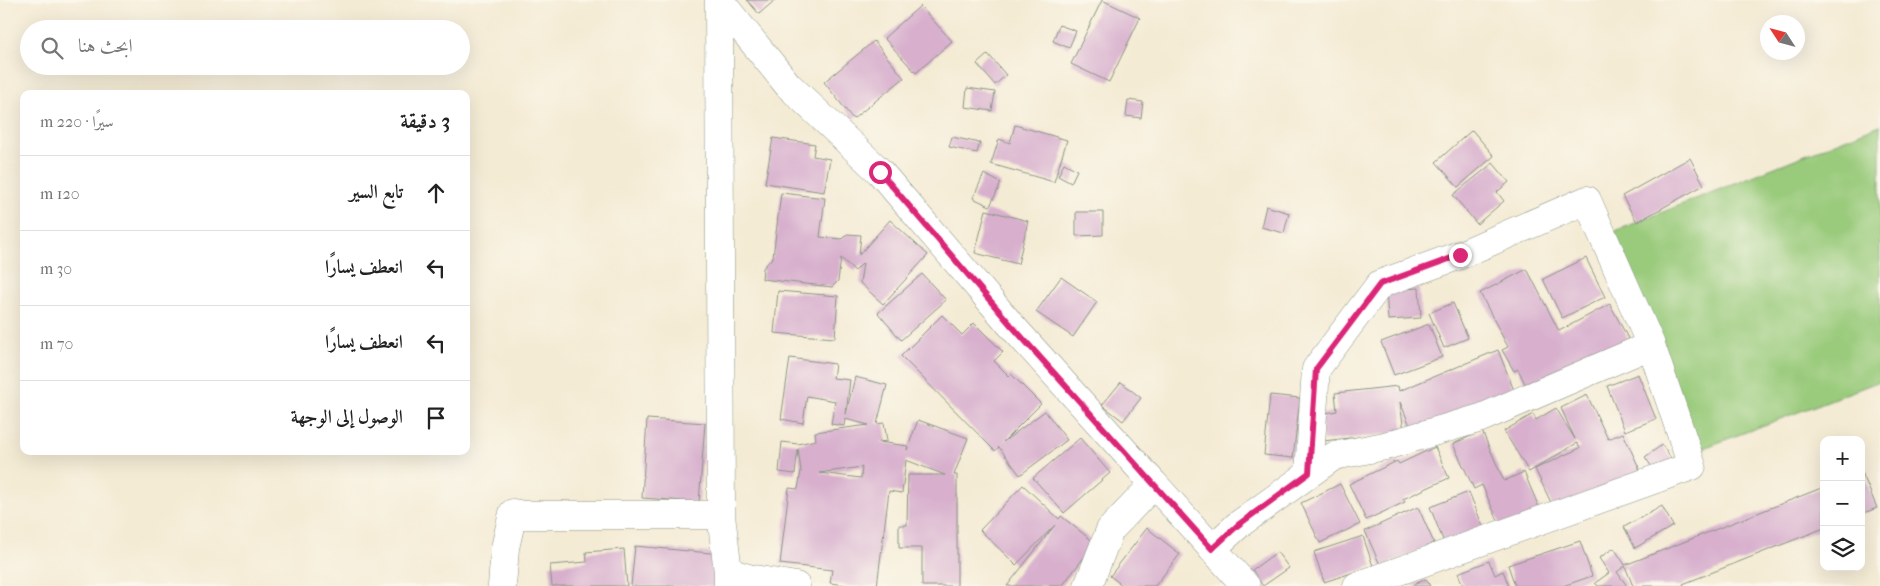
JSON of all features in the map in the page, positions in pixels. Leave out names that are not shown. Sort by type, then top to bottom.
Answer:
[{"type":"street","points":[[719,0],[788,85],[880,172],[1011,325],[1246,586]]},
{"type":"street","points":[[719,0],[721,515],[728,579],[748,578],[796,586]]},
{"type":"street","points":[[1309,473],[1316,369],[1380,284],[1460,255],[1587,200],[1650,345],[1692,466],[1357,586]]},
{"type":"street","points":[[1212,549],[1238,525],[1334,456],[1385,446],[1481,418],[1650,345]]},
{"type":"street","points":[[1088,586],[1110,530],[1154,484]]},
{"type":"street","points":[[502,586],[504,548],[513,514],[721,515]]},
{"type":"green space","points":[[1880,125],[1880,381],[1688,454],[1603,236]]},
{"type":"building","points":[[747,0],[775,0],[759,14]]},
{"type":"building","points":[[1102,0],[1140,18],[1109,82],[1071,64]]},
{"type":"building","points":[[920,6],[952,41],[916,73],[884,38]]},
{"type":"building","points":[[1059,25],[1076,31],[1069,48],[1053,41]]},
{"type":"building","points":[[874,41],[904,78],[853,119],[824,82]]},
{"type":"building","points":[[988,54],[1006,75],[995,85],[977,64]]},
{"type":"building","points":[[967,88],[995,92],[992,111],[965,107]]},
{"type":"building","points":[[1128,100],[1143,102],[1141,118],[1126,116]]},
{"type":"building","points":[[1015,125],[1067,140],[1054,182],[991,164],[999,139],[1010,143]]},
{"type":"building","points":[[1472,130],[1494,156],[1458,187],[1436,162]]},
{"type":"building","points":[[952,137],[980,143],[977,153],[949,147]]},
{"type":"building","points":[[773,138],[815,144],[813,156],[830,159],[824,192],[765,183]]},
{"type":"building","points":[[1690,158],[1704,185],[1637,222],[1622,196]]},
{"type":"building","points":[[1064,163],[1077,170],[1071,183],[1058,176]]},
{"type":"building","points":[[1493,163],[1509,182],[1497,192],[1504,201],[1477,224],[1453,195]]},
{"type":"building","points":[[984,174],[1001,183],[990,206],[973,198]]},
{"type":"building","points":[[781,193],[825,198],[820,237],[842,239],[847,234],[861,235],[859,255],[890,220],[928,255],[883,304],[860,283],[863,263],[855,271],[841,258],[838,281],[832,287],[762,279],[763,268],[773,257]]},
{"type":"building","points":[[1266,206],[1289,213],[1284,233],[1261,227]]},
{"type":"building","points":[[986,210],[1028,221],[1018,264],[975,253]]},
{"type":"building","points":[[1076,212],[1103,212],[1103,235],[1076,236]]},
{"type":"building","points":[[1586,258],[1605,297],[1562,318],[1543,279]]},
{"type":"building","points":[[1527,269],[1559,331],[1610,304],[1631,344],[1529,392],[1518,369],[1514,371],[1502,350],[1508,347],[1480,293]]},
{"type":"building","points":[[922,274],[946,300],[901,340],[878,313]]},
{"type":"building","points":[[1061,277],[1097,302],[1073,337],[1036,312]]},
{"type":"building","points":[[1419,288],[1421,318],[1388,320],[1386,290]]},
{"type":"building","points":[[778,291],[838,296],[835,338],[774,333]]},
{"type":"building","points":[[1453,303],[1468,338],[1444,348],[1429,313]]},
{"type":"building","points":[[942,315],[962,335],[974,323],[1003,352],[994,361],[1009,376],[1011,374],[1041,404],[1003,442],[1045,411],[1067,440],[1020,475],[999,447],[995,451],[901,356]]},
{"type":"building","points":[[1429,324],[1442,357],[1394,375],[1381,342]]},
{"type":"building","points":[[1498,350],[1515,393],[1414,435],[1400,402],[1404,432],[1323,441],[1320,414],[1337,411],[1335,393],[1398,386],[1399,391]]},
{"type":"building","points":[[790,358],[835,364],[833,378],[850,380],[846,414],[855,377],[887,385],[877,424],[884,423],[887,441],[879,442],[908,446],[907,450],[918,420],[968,438],[954,475],[957,475],[957,586],[922,586],[922,548],[899,548],[899,525],[907,525],[908,475],[945,475],[906,460],[902,493],[889,491],[877,586],[852,586],[830,583],[832,570],[780,564],[789,488],[798,489],[801,471],[798,449],[795,474],[779,472],[782,442],[798,444],[816,440],[815,432],[869,425],[845,419],[844,426],[831,424],[835,401],[807,396],[803,423],[781,419]],"holes":[[[862,467],[861,478],[819,473]]]},
{"type":"building","points":[[1638,374],[1656,419],[1625,431],[1607,386]]},
{"type":"building","points":[[1121,382],[1141,398],[1123,421],[1102,405]]},
{"type":"building","points":[[1270,395],[1300,398],[1293,458],[1264,455]]},
{"type":"building","points":[[1587,395],[1608,439],[1623,433],[1641,472],[1556,513],[1535,469],[1580,448],[1577,443],[1529,472],[1504,431],[1533,414],[1536,420],[1556,408],[1575,439],[1561,408]]},
{"type":"building","points":[[647,419],[705,423],[699,502],[642,498]]},
{"type":"building","points":[[1482,431],[1504,481],[1524,472],[1543,517],[1504,534],[1482,485],[1474,489],[1453,444]]},
{"type":"building","points":[[1080,438],[1110,473],[1064,513],[1033,478]]},
{"type":"building","points":[[1662,445],[1675,464],[1658,476],[1645,457]]},
{"type":"building","points":[[1435,447],[1449,478],[1403,499],[1405,502],[1366,520],[1349,484],[1397,461],[1399,464]]},
{"type":"building","points":[[1865,480],[1877,508],[1865,512]]},
{"type":"building","points":[[1340,484],[1360,524],[1320,543],[1301,503]]},
{"type":"building","points":[[1023,485],[1059,519],[1061,516],[1095,543],[1062,586],[1007,586],[1055,525],[1016,565],[980,530]]},
{"type":"building","points":[[1820,489],[1820,530],[1683,584],[1684,586],[1633,586],[1625,566],[1617,572],[1627,586],[1598,586],[1595,583],[1609,573],[1599,558],[1614,548],[1625,565]]},
{"type":"building","points":[[1469,492],[1484,529],[1445,545],[1430,507]]},
{"type":"building","points":[[1662,506],[1673,526],[1635,548],[1624,527]]},
{"type":"building","points":[[1418,507],[1434,543],[1381,567],[1365,531]]},
{"type":"building","points":[[1147,528],[1180,554],[1155,586],[1123,586],[1110,576]]},
{"type":"building","points":[[1363,536],[1373,566],[1324,582],[1314,552]]},
{"type":"building","points":[[1580,541],[1592,576],[1563,586],[1515,586],[1508,565]]},
{"type":"building","points":[[635,546],[721,554],[718,586],[631,586]]},
{"type":"building","points":[[624,549],[627,586],[552,586],[550,565],[587,562],[586,552]]},
{"type":"building","points":[[1277,552],[1289,568],[1263,586],[1252,570]]},
{"type":"building","points":[[1489,561],[1495,575],[1503,571],[1509,586],[1463,586],[1458,573]]},
{"type":"building","points":[[1426,579],[1430,586],[1411,586]]},
{"type":"route","points":[[880,172],[1011,325],[1212,549],[1238,525],[1309,473],[1316,369],[1380,284],[1460,255]]}]
